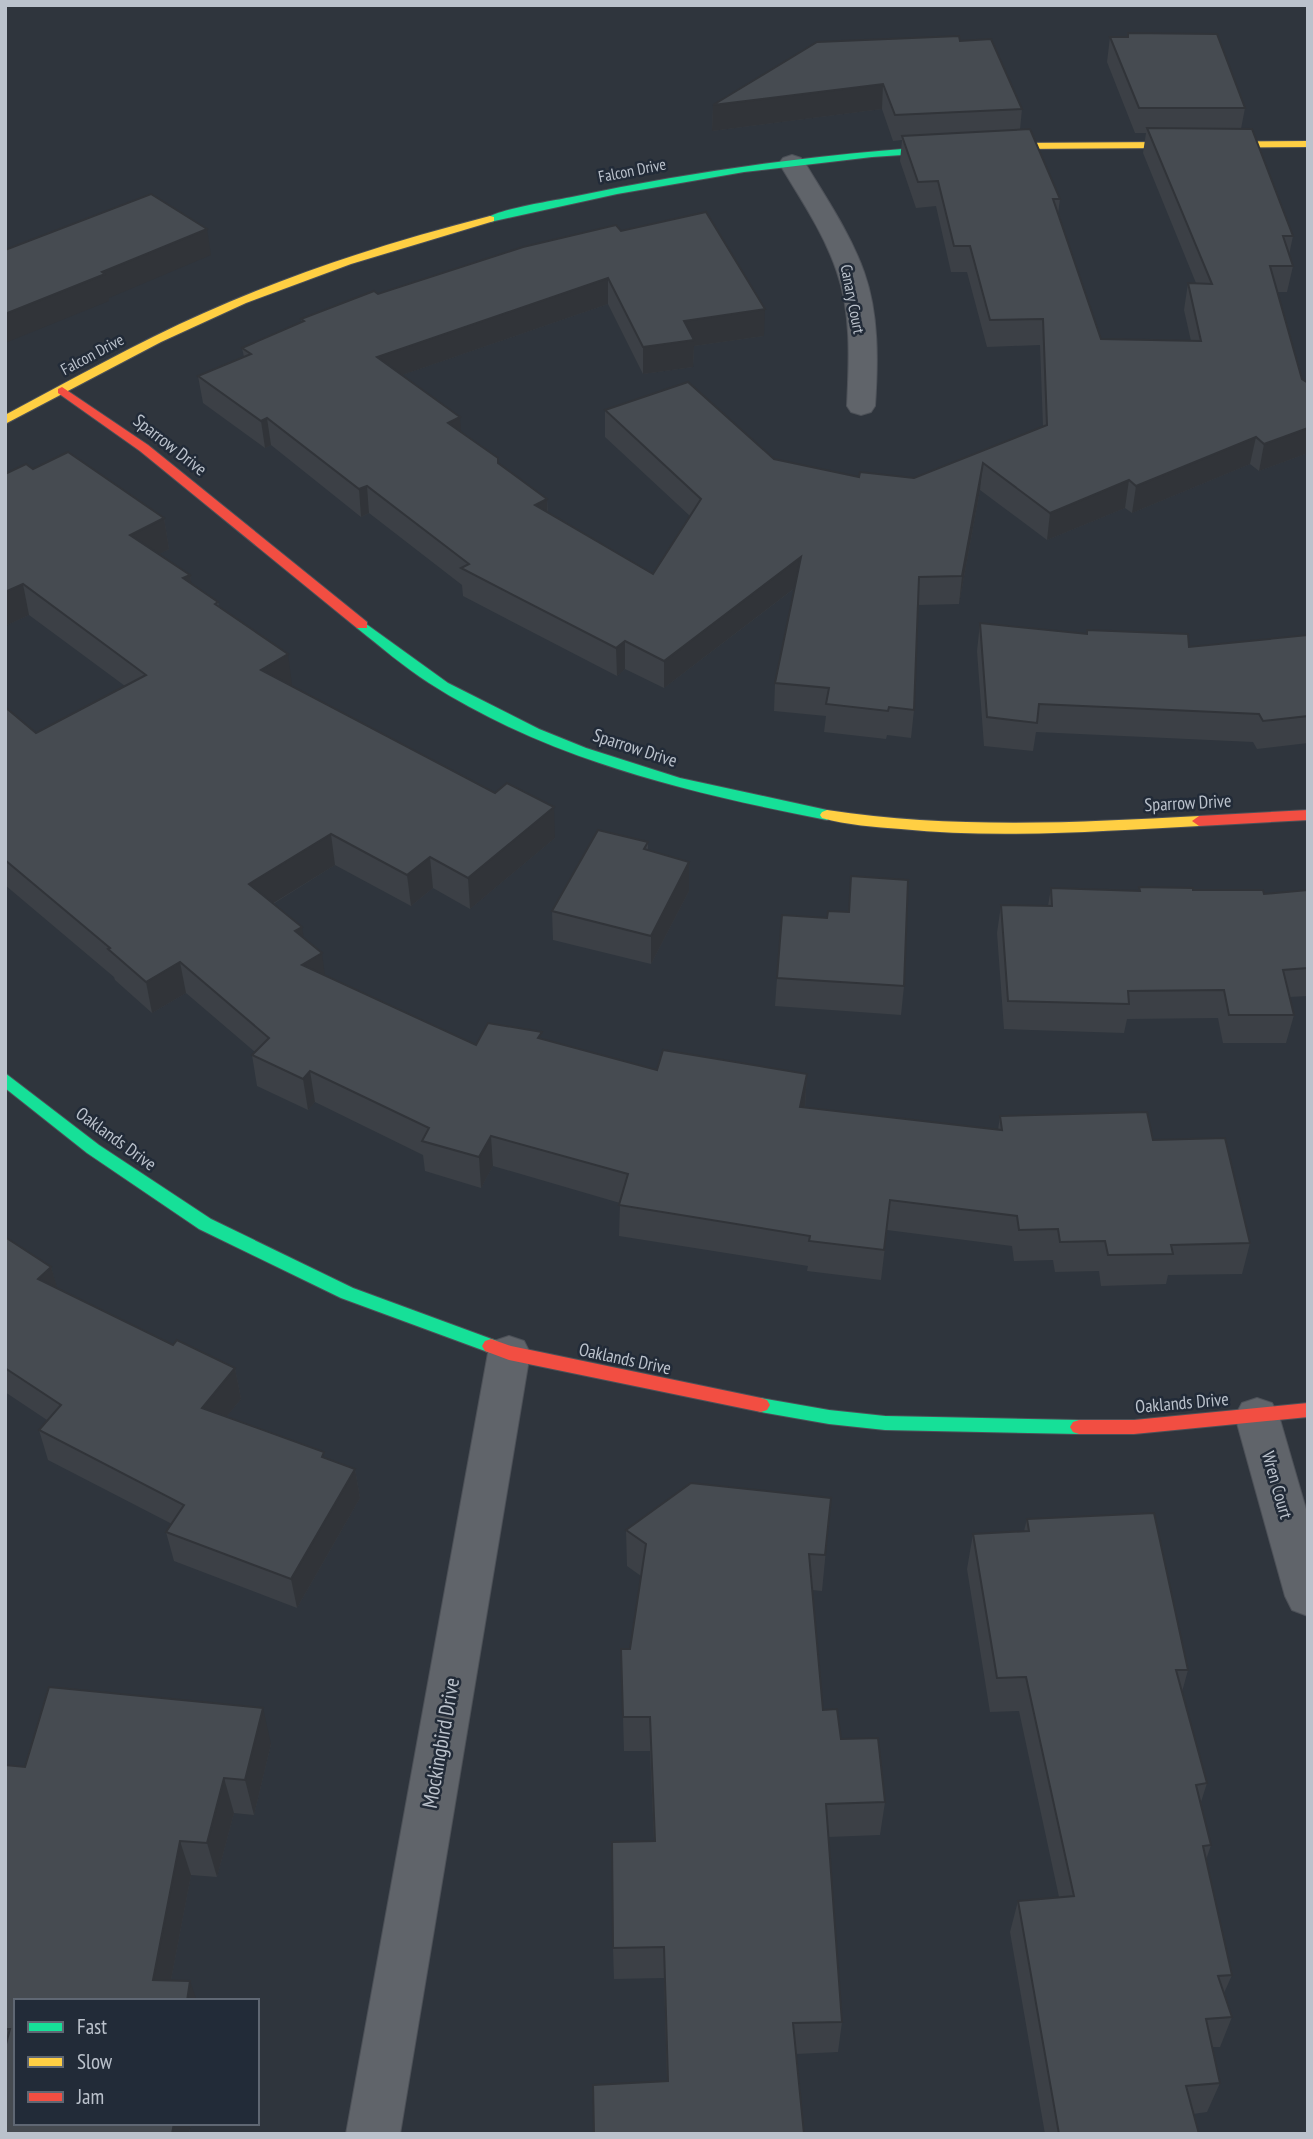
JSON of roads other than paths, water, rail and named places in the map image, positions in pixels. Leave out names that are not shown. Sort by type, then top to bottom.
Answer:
[{"type":"street","name":"Falcon Drive","points":[[5,421],[155,340],[239,302],[326,269],[447,231],[630,188],[857,155],[981,147],[1308,144]]},
{"type":"street","name":"Canary Court","points":[[792,163],[846,259],[856,299],[863,361],[861,406]]},
{"type":"street","name":"Sparrow Drive","points":[[61,391],[144,448],[382,641],[441,685],[510,723],[587,754],[670,781],[759,802],[850,819],[944,828],[1040,829],[1308,815]]},
{"type":"street","name":"Oaklands Drive","points":[[5,1079],[93,1149],[205,1224],[347,1293],[509,1353],[669,1388],[830,1417],[885,1423],[1134,1427],[1308,1410]]},
{"type":"street","name":"Mockingbird Drive","points":[[373,2134],[509,1353]]},
{"type":"street","name":"Wren Court","points":[[1257,1416],[1308,1596]]}]
